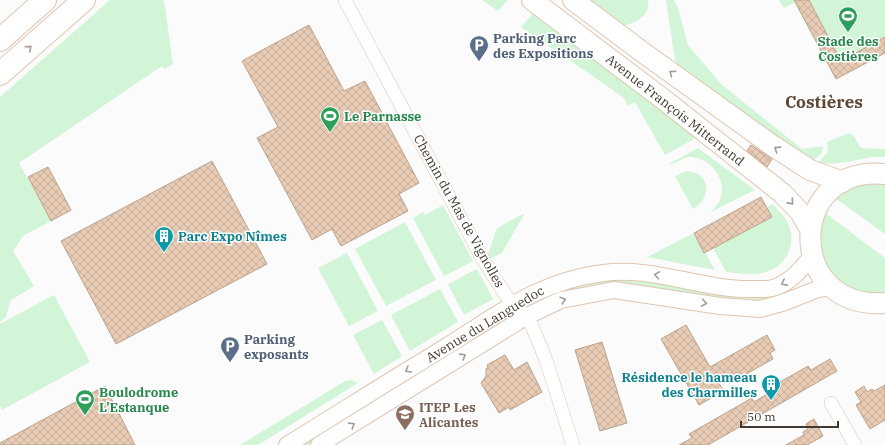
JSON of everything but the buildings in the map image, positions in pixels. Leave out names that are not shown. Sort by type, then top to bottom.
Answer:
[{"type":"highway","points":[[0,40],[46,0]]},
{"type":"highway","points":[[0,74],[84,0]]},
{"type":"main road","name":"Avenue François Mitterrand","points":[[532,0],[663,99],[782,193],[800,212],[810,229]]},
{"type":"main road","name":"Avenue François Mitterrand","points":[[573,0],[773,146],[810,170],[843,182]]},
{"type":"main road","points":[[885,174],[865,174],[843,182],[829,192],[818,204],[810,229],[809,243],[817,270],[831,287],[851,299],[869,303],[885,303]]},
{"type":"street","name":"Chemin du Mas de Vignolles","points":[[345,0],[482,258],[512,305],[527,316]]},
{"type":"street","name":"Avenue du Languedoc","points":[[287,445],[512,305],[553,284],[584,275],[608,272],[652,274],[722,288],[776,288],[798,273],[812,256]]},
{"type":"street","name":"Avenue du Languedoc","points":[[319,445],[527,316],[561,300],[614,290],[720,306],[760,309],[782,303],[818,289],[831,287]]},
{"type":"street","points":[[527,316],[546,360],[573,445]]},
{"type":"street","points":[[831,403],[855,445]]},
{"type":"green space","points":[[110,0],[164,0],[173,64],[165,69],[162,66],[19,163],[51,221],[23,236],[13,251],[34,286],[11,300],[6,317],[0,322],[0,97]]},
{"type":"green space","points":[[482,0],[508,0],[498,11]]},
{"type":"green space","points":[[584,0],[648,0],[648,6],[645,15],[637,21],[622,27]]},
{"type":"green space","points":[[666,0],[674,0],[678,8],[688,45],[721,84],[802,149],[823,146],[822,153],[814,160],[792,149],[678,66],[675,60]]},
{"type":"green space","name":"Stade des Costières","points":[[779,0],[800,0],[784,8]]},
{"type":"green space","name":"Stade des Costières","points":[[801,0],[885,0],[885,53],[836,79],[801,13]]},
{"type":"green space","points":[[535,11],[698,137],[665,155],[635,102],[628,106],[623,97],[521,27]]},
{"type":"green space","points":[[849,133],[853,135],[861,148],[885,149],[885,157],[868,158],[843,163],[819,162],[828,152],[827,142]]},
{"type":"green space","points":[[698,148],[755,190],[711,212],[720,200],[722,192],[720,178],[716,171],[705,161],[698,158],[685,158],[669,164]]},
{"type":"green space","points":[[687,171],[701,176],[706,187],[706,193],[703,199],[693,209],[675,176]]},
{"type":"green space","points":[[885,183],[885,234],[835,198],[857,184]]},
{"type":"green space","points":[[772,204],[786,220],[791,233],[790,248],[784,260],[773,269],[766,272],[746,274],[726,272],[713,248]]},
{"type":"green space","points":[[443,205],[473,261],[444,276],[413,218],[423,212],[425,215]]},
{"type":"green space","points":[[824,212],[885,258],[885,294],[856,292],[840,284],[819,255],[821,218]]},
{"type":"green space","points":[[525,213],[502,253],[490,259],[488,254],[497,228]]},
{"type":"green space","points":[[405,222],[436,280],[386,306],[355,249]]},
{"type":"green space","points":[[694,233],[715,270],[647,257]]},
{"type":"green space","points":[[347,253],[378,311],[349,326],[318,268]]},
{"type":"green space","points":[[477,269],[493,299],[464,315],[448,284]]},
{"type":"green space","points":[[638,279],[722,295],[756,296],[773,294],[775,300],[740,303],[636,286],[536,304],[534,301],[535,298],[593,280]]},
{"type":"green space","points":[[440,289],[458,322],[410,351],[391,315]]},
{"type":"green space","points":[[54,295],[90,362],[2,410],[0,406],[0,324]]},
{"type":"green space","points":[[382,320],[402,356],[374,374],[353,335]]},
{"type":"green space","points":[[351,380],[358,383],[258,445],[240,445],[345,381]]},
{"type":"green space","points":[[367,403],[370,407],[368,410],[311,445],[299,445]]},
{"type":"place","name":"Stade des Costières","points":[[848,33]]},
{"type":"place","name":"Parking Parc des Expositions","points":[[479,62]]},
{"type":"place","name":"Le Parnasse","points":[[330,133]]},
{"type":"place","name":"Parc Expo Nîmes","points":[[164,253]]},
{"type":"place","name":"Parking exposants","points":[[230,363]]},
{"type":"place","name":"Résidence le hameau des Charmilles","points":[[771,401]]},
{"type":"place","name":"Boulodrome L'Estanque","points":[[85,416]]},
{"type":"place","name":"ITEP Les Alicantes","points":[[405,431]]},
{"type":"district","name":"Costières","points":[[824,102]]}]
